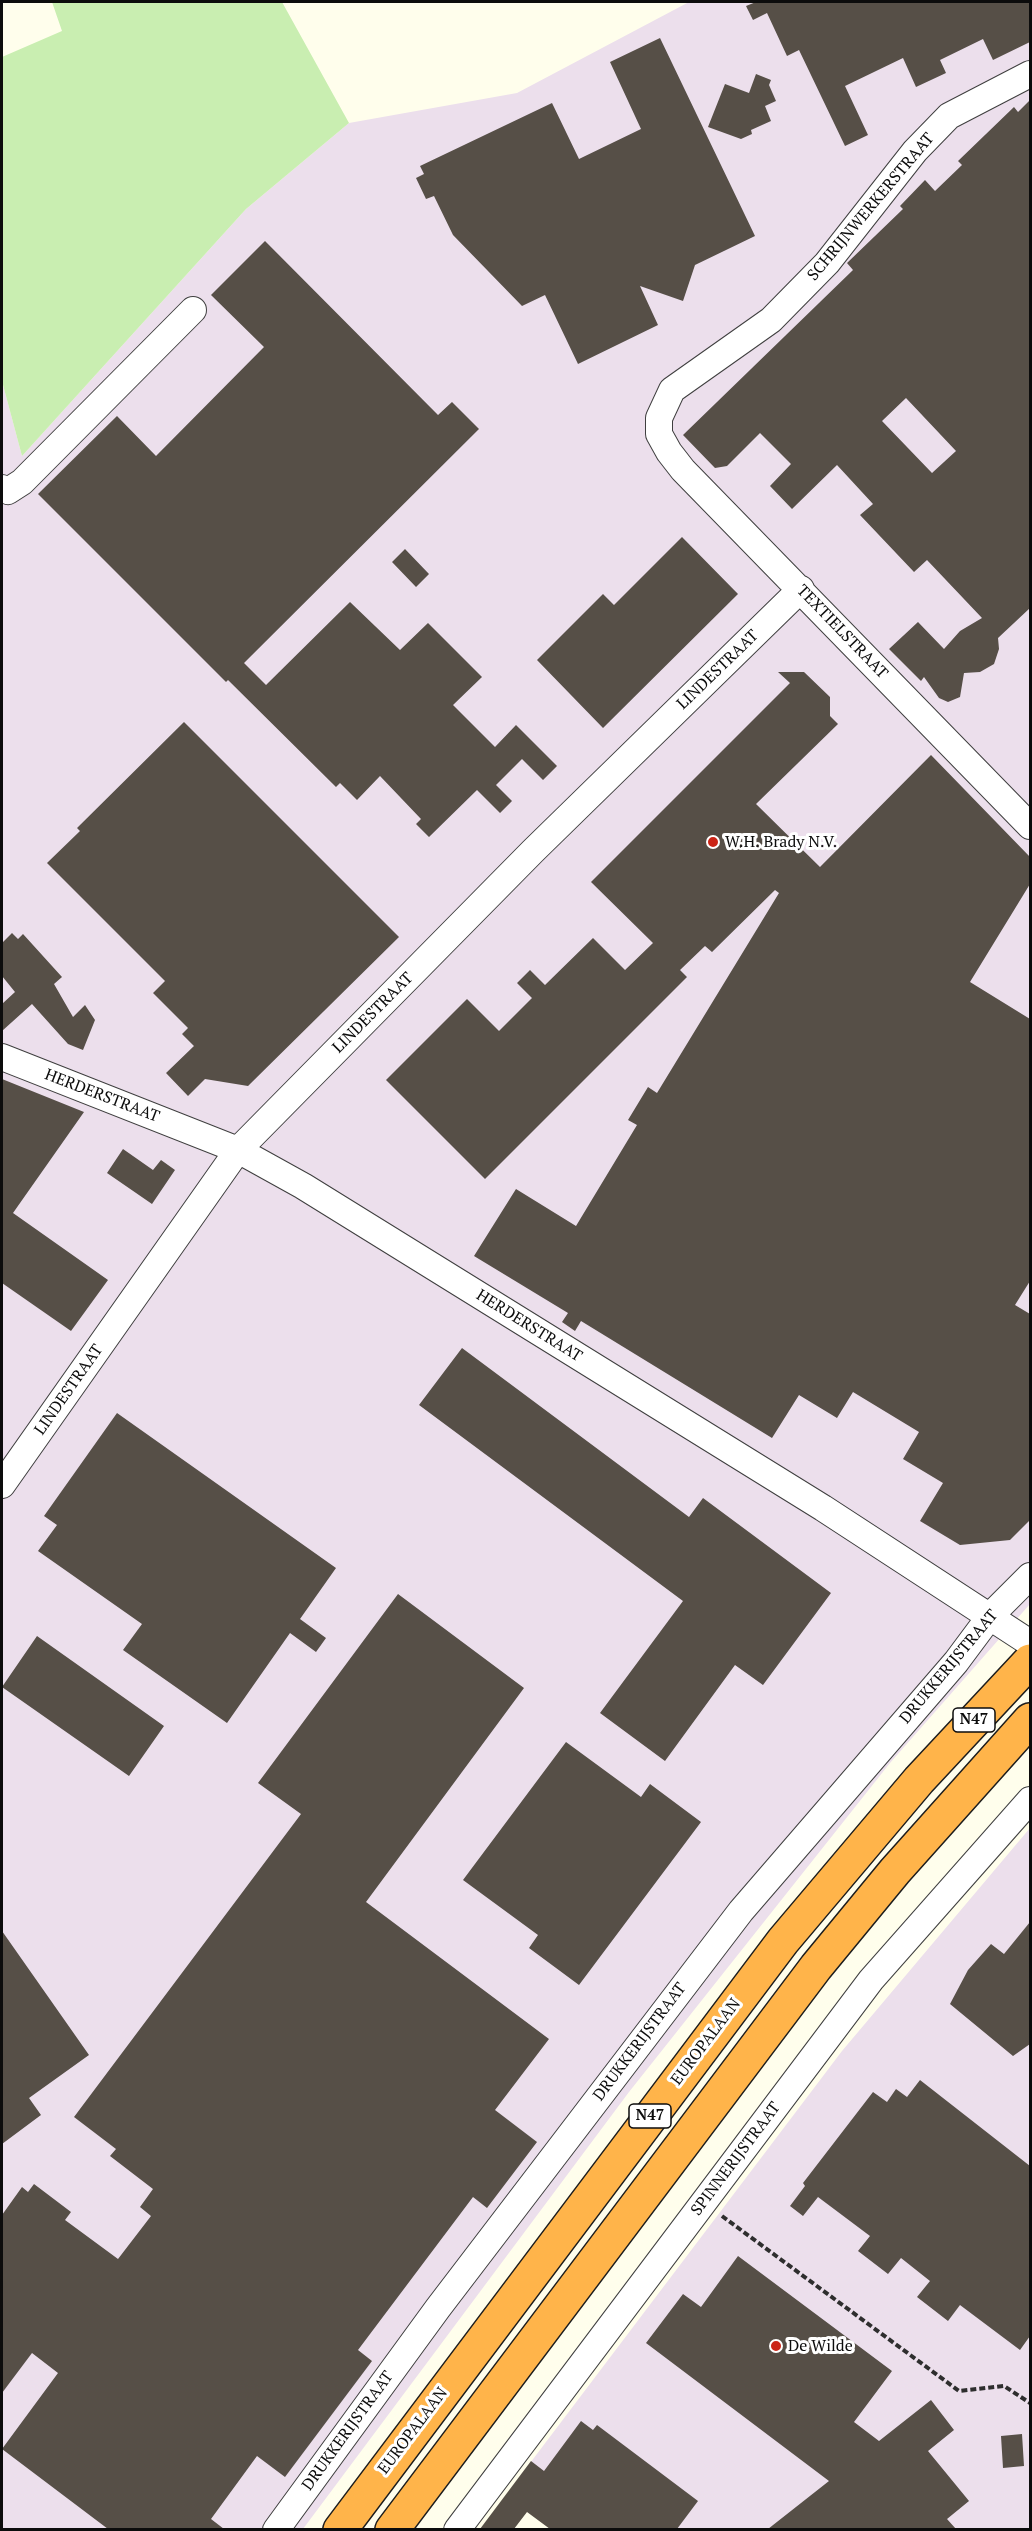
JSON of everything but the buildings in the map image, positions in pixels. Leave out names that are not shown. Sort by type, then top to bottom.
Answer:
[{"type":"highway","name":"EUROPALAAN","points":[[340,2529],[783,1941],[920,1780],[1030,1661]]},
{"type":"highway","name":"N47","points":[[392,2529],[816,1966],[903,1862],[1030,1720]]},
{"type":"street","name":"SCHRIJNWERKERSTRAAT","points":[[659,434],[659,418],[672,390],[771,320],[827,263],[915,151],[949,116],[1030,74]]},
{"type":"street","points":[[2,488],[8,491],[22,482],[193,310]]},
{"type":"street","name":"TEXTIELSTRAAT","points":[[659,434],[683,470],[1030,826]]},
{"type":"street","name":"LINDESTRAAT","points":[[2,1485],[238,1150],[533,851],[801,589]]},
{"type":"street","name":"HERDERSTRAAT","points":[[2,1057],[238,1150],[303,1185],[991,1615],[1030,1643]]},
{"type":"street","name":"DRUKKERIJSTRAAT","points":[[276,2529],[438,2308],[741,1911],[956,1662],[991,1615],[1030,1576]]},
{"type":"street","name":"SPINNERIJSTRAAT","points":[[457,2529],[871,1980],[1030,1800]]},
{"type":"path","points":[[704,2202],[959,2391],[1004,2386],[1030,2403]]},
{"type":"shaded area","points":[[689,2],[1030,2],[1030,1604],[890,1763],[629,2092],[303,2529],[2,2529],[2,381],[22,456],[246,209],[349,123],[517,93]]},
{"type":"shaded area","points":[[1030,1828],[1030,2529],[595,2529],[521,2475],[842,2051]]},
{"type":"green space","points":[[52,2],[282,2],[349,123],[246,209],[22,456],[2,381],[2,57],[62,31]]},
{"type":"place","name":"W.H. Brady N.V.","points":[[713,842]]},
{"type":"place","name":"De Wilde","points":[[776,2346]]}]
